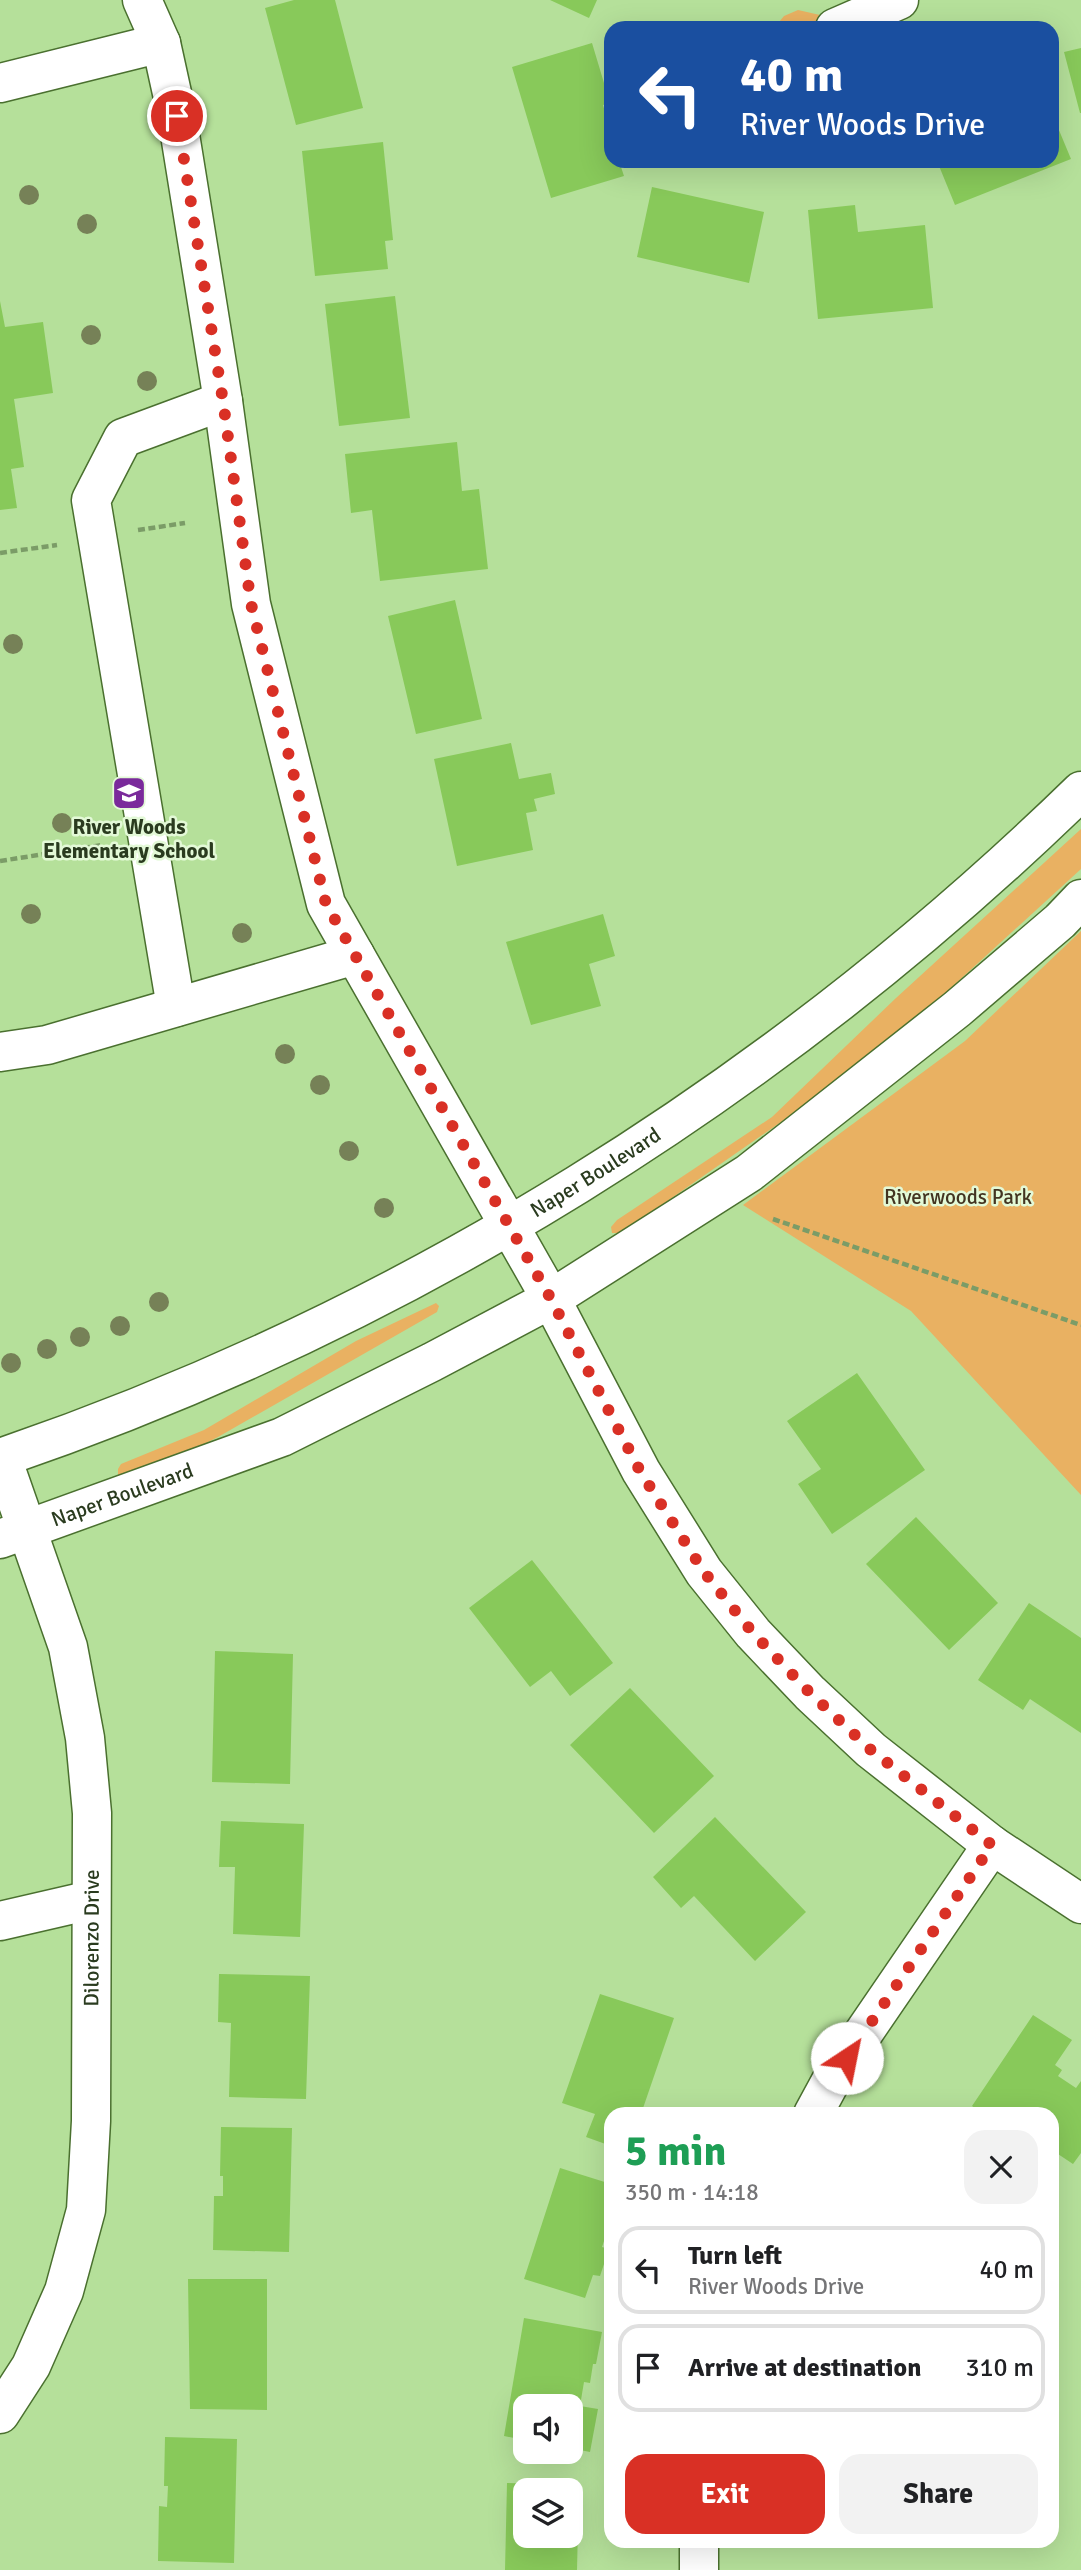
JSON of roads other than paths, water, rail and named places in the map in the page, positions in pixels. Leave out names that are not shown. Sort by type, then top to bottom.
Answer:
[{"type":"street","points":[[142,0],[161,43],[177,116],[223,401],[251,604],[326,904],[551,1299],[640,1471],[704,1572],[753,1633],[871,1750],[992,1845],[1081,1904]]},
{"type":"street","points":[[851,21],[899,0]]},
{"type":"street","points":[[0,83],[161,43]]},
{"type":"street","points":[[176,1007],[91,500],[123,438],[223,401]]},
{"type":"street","name":"Naper Boulevard","points":[[1,1458],[151,1403],[278,1347],[410,1282],[510,1226],[648,1140],[787,1043],[916,941],[1010,860],[1081,791]]},
{"type":"street","name":"Naper Boulevard","points":[[14,1535],[282,1437],[551,1299],[748,1173],[957,1009],[1060,921],[1081,899]]},
{"type":"street","points":[[0,1052],[47,1045],[355,955]]},
{"type":"street","name":"Dilorenzo Drive","points":[[0,2414],[31,2366],[64,2291],[86,2210],[91,2121],[92,1813],[85,1738],[68,1647],[14,1535],[1,1458]]},
{"type":"street","points":[[817,2107],[832,2080],[992,1845]]},
{"type":"street","points":[[0,1921],[91,1900]]},
{"type":"street","points":[[699,2548],[699,2570]]},
{"type":"place","name":"River Woods Elementary School","points":[[129,793]]},
{"type":"park label","name":"Riverwoods Park","points":[[958,1197]]}]
